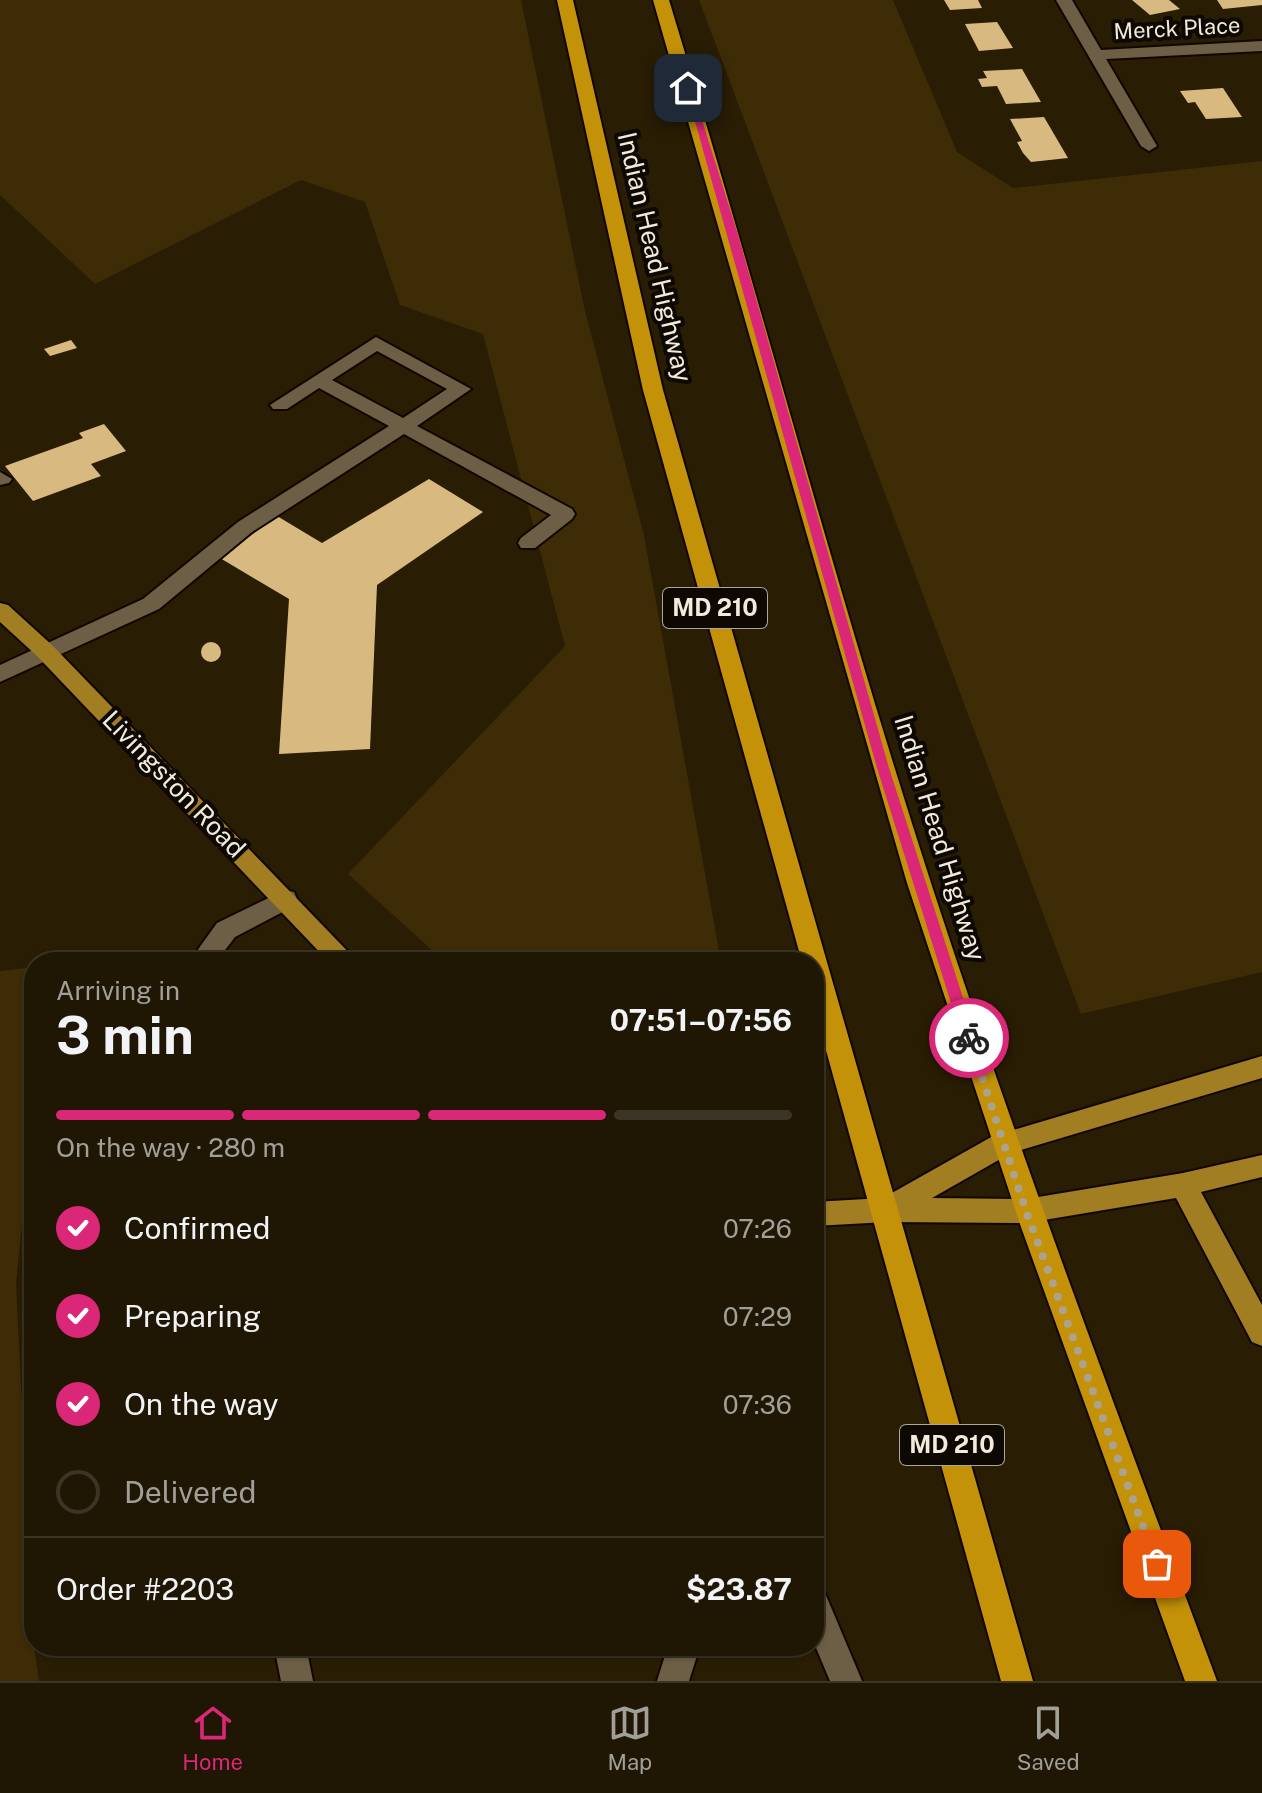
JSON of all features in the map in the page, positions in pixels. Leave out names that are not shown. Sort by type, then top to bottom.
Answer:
[{"type":"highway","name":"Indian Head Highway","points":[[565,0],[653,390],[813,952]]},
{"type":"highway","name":"Indian Head Highway","points":[[661,0],[733,235],[883,768],[1003,1144],[1201,1681]]},
{"type":"highway","name":"Indian Head Highway","points":[[824,989],[1017,1681]]},
{"type":"main road","name":"Livingston Road","points":[[0,610],[45,651],[335,952]]},
{"type":"main road","points":[[887,1210],[1003,1144],[1262,1067]]},
{"type":"main road","points":[[824,1213],[887,1210],[1026,1211],[1183,1185],[1262,1166]]},
{"type":"main road","points":[[1183,1185],[1262,1333]]},
{"type":"street","points":[[1064,0],[1149,146]]},
{"type":"street","name":"Merck Place","points":[[1095,55],[1262,46]]},
{"type":"street","points":[[0,674],[151,604],[245,527],[461,389],[376,343],[280,405]]},
{"type":"street","points":[[319,380],[565,514],[528,543]]},
{"type":"street","points":[[210,952],[226,930],[285,899]]},
{"type":"street","points":[[824,1628],[846,1681]]},
{"type":"street","points":[[292,1656],[297,1681]]},
{"type":"street","points":[[673,1681],[681,1656]]},
{"type":"shaded area","points":[[0,0],[521,0],[585,311],[644,535],[719,952],[434,952],[348,874],[565,646],[483,334],[400,305],[365,202],[301,180],[95,284],[0,195]]},
{"type":"shaded area","points":[[699,0],[893,0],[957,152],[1013,188],[1262,161],[1262,972],[1081,1014]]},
{"type":"shaded area","points":[[24,968],[24,1205],[16,1283],[24,1444],[24,1656],[35,1656],[39,1681],[0,1681],[0,971]]},
{"type":"building","points":[[944,0],[978,0],[982,8],[950,10]]},
{"type":"building","points":[[1132,0],[1169,0],[1180,9],[1150,15]]},
{"type":"building","points":[[1217,0],[1262,0],[1262,5],[1223,9]]},
{"type":"building","points":[[997,22],[1013,48],[979,51],[965,24]]},
{"type":"building","points":[[1022,69],[1041,102],[1006,104],[997,86],[982,87],[978,79],[987,78],[983,71]]},
{"type":"building","points":[[1223,88],[1242,117],[1206,119],[1195,102],[1188,103],[1180,91]]},
{"type":"building","points":[[1044,117],[1068,158],[1031,162],[1023,153],[1017,142],[1022,141],[1010,119]]},
{"type":"building","points":[[71,340],[77,348],[50,356],[44,349]]},
{"type":"building","points":[[104,424],[126,451],[91,464],[101,476],[33,501],[5,466],[83,438],[79,433]]},
{"type":"building","points":[[429,479],[483,512],[377,585],[370,749],[279,754],[289,599],[220,558],[277,516],[322,543]]},
{"type":"building","points":[[211,642],[218,645],[221,652],[218,659],[211,662],[204,659],[201,652],[204,645]]},
{"type":"way so far","points":[[969,1038],[1026,1211],[1157,1564]]},
{"type":"route","points":[[688,88],[733,235],[883,768],[969,1038]]}]
